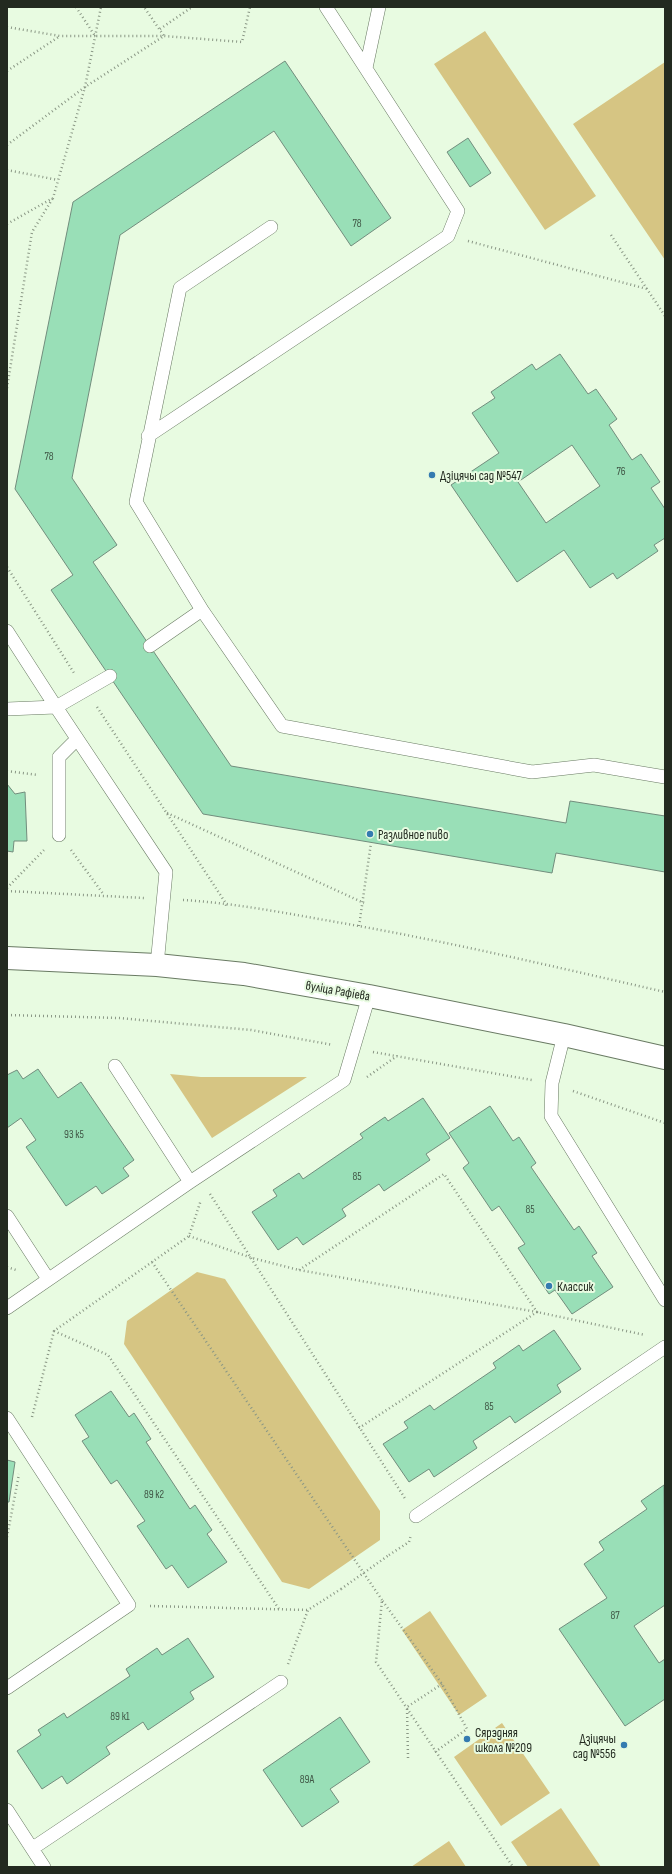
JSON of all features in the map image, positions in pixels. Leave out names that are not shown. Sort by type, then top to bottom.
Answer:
[{"type":"main road","name":"вуліца Рафіева","points":[[7,958],[157,965],[244,974],[369,996],[564,1035],[665,1058]]},
{"type":"lane","points":[[148,436],[448,236],[458,211],[326,7]]},
{"type":"lane","points":[[366,68],[379,7]]},
{"type":"lane","points":[[271,226],[180,288],[148,436],[136,502],[202,610],[282,726],[532,772],[594,765],[665,777]]},
{"type":"lane","points":[[150,646],[202,610]]},
{"type":"lane","points":[[7,631],[166,872],[157,965]]},
{"type":"lane","points":[[7,709],[56,707],[110,676]]},
{"type":"lane","points":[[59,835],[60,757],[77,739]]},
{"type":"lane","points":[[7,1308],[190,1182],[344,1080],[369,996]]},
{"type":"lane","points":[[564,1035],[552,1084],[551,1116],[665,1300]]},
{"type":"lane","points":[[115,1066],[190,1182]]},
{"type":"lane","points":[[7,1216],[48,1279]]},
{"type":"lane","points":[[416,1516],[665,1347]]},
{"type":"lane","points":[[7,1418],[129,1605],[7,1688]]},
{"type":"lane","points":[[33,1848],[281,1682]]},
{"type":"lane","points":[[9,1817],[33,1848],[44,1867]]},
{"type":"path","points":[[76,7],[95,36]]},
{"type":"path","points":[[7,388],[32,232],[53,198],[85,87],[101,7]]},
{"type":"path","points":[[144,7],[164,36]]},
{"type":"path","points":[[160,29],[192,7]]},
{"type":"path","points":[[7,27],[60,36],[164,36],[242,42],[250,7]]},
{"type":"path","points":[[7,71],[60,36]]},
{"type":"path","points":[[7,145],[85,87],[164,36]]},
{"type":"path","points":[[7,170],[58,180]]},
{"type":"path","points":[[7,224],[53,198]]},
{"type":"path","points":[[611,235],[665,316]]},
{"type":"path","points":[[448,236],[647,289]]},
{"type":"path","points":[[7,567],[86,691],[225,902],[226,908]]},
{"type":"path","points":[[166,813],[364,903]]},
{"type":"path","points":[[7,889],[59,835],[104,895]]},
{"type":"path","points":[[359,926],[364,903],[371,842]]},
{"type":"path","points":[[7,889],[225,902],[359,926],[515,957],[665,992]]},
{"type":"path","points":[[365,1078],[397,1056]]},
{"type":"path","points":[[300,1270],[444,1174],[537,1312]]},
{"type":"path","points":[[129,1605],[308,1610],[409,1542],[416,1516],[252,1258],[205,1187]]},
{"type":"path","points":[[7,1536],[24,1444],[54,1331],[189,1236],[203,1194]]},
{"type":"path","points":[[189,1236],[252,1258],[300,1270],[537,1312],[650,1337]]},
{"type":"path","points":[[152,1262],[382,1600],[442,1684],[467,1728],[435,1752]]},
{"type":"path","points":[[359,1428],[537,1312]]},
{"type":"path","points":[[54,1331],[108,1355],[279,1610]]},
{"type":"path","points":[[382,1600],[376,1662],[513,1867]]},
{"type":"path","points":[[281,1682],[308,1610]]},
{"type":"path","points":[[407,1708],[442,1684]]},
{"type":"path","points":[[407,1708],[408,1758]]},
{"type":"shaded area","points":[[485,31],[596,196],[545,230],[434,64]]},
{"type":"shaded area","points":[[665,62],[665,260],[573,124]]},
{"type":"shaded area","points":[[170,1074],[201,1077],[307,1077],[212,1138]]},
{"type":"shaded area","points":[[197,1272],[225,1279],[380,1511],[380,1540],[309,1589],[282,1582],[124,1344],[127,1321]]},
{"type":"shaded area","points":[[430,1611],[487,1696],[459,1715],[402,1630]]},
{"type":"shaded area","points":[[502,1723],[550,1793],[501,1826],[454,1757]]},
{"type":"shaded area","points":[[561,1808],[601,1867],[528,1867],[511,1842]]},
{"type":"shaded area","points":[[449,1841],[466,1867],[411,1867]]},
{"type":"building","points":[[285,61],[391,218],[351,246],[274,131],[120,235],[72,478],[117,545],[93,562],[231,766],[566,823],[570,801],[665,816],[665,872],[556,853],[552,873],[203,814],[51,590],[73,575],[15,489],[73,202]]},
{"type":"building","points":[[468,138],[491,173],[470,187],[447,152]]},
{"type":"building","points":[[560,354],[588,394],[596,389],[617,419],[609,425],[632,460],[641,454],[660,482],[651,488],[665,509],[665,538],[654,545],[658,551],[617,579],[613,573],[590,588],[564,550],[517,582],[451,485],[499,453],[472,413],[495,398],[491,392],[532,364],[536,370]],"holes":[[[572,445],[600,486],[546,523],[518,482]]]},
{"type":"building","points":[[7,784],[15,794],[25,792],[27,841],[14,841],[13,852],[7,851]]},
{"type":"building","points":[[38,1069],[58,1098],[81,1082],[134,1160],[123,1168],[129,1176],[102,1194],[96,1186],[66,1206],[26,1147],[36,1140],[21,1118],[7,1128],[7,1075],[17,1070],[23,1079]]},
{"type":"building","points":[[423,1098],[450,1138],[426,1154],[430,1160],[384,1191],[379,1184],[342,1209],[346,1216],[303,1245],[297,1237],[278,1250],[252,1212],[277,1196],[273,1190],[299,1173],[303,1179],[363,1138],[360,1134],[385,1117],[388,1121]]},
{"type":"building","points":[[490,1106],[513,1141],[519,1137],[536,1163],[531,1167],[574,1230],[579,1226],[597,1253],[592,1256],[613,1287],[572,1314],[555,1290],[549,1294],[518,1248],[525,1244],[499,1206],[492,1211],[463,1168],[469,1163],[449,1133]]},
{"type":"building","points":[[554,1330],[581,1369],[557,1385],[561,1392],[515,1423],[510,1416],[473,1441],[477,1448],[434,1477],[429,1469],[409,1482],[383,1444],[408,1428],[404,1422],[430,1405],[434,1410],[496,1368],[493,1363],[519,1345],[523,1351]]},
{"type":"building","points":[[111,1391],[129,1417],[134,1413],[151,1439],[146,1442],[190,1509],[195,1505],[212,1530],[207,1534],[227,1562],[188,1588],[172,1565],[166,1569],[137,1526],[145,1521],[117,1480],[111,1484],[82,1441],[89,1437],[75,1415]]},
{"type":"building","points":[[7,1460],[15,1462],[9,1502],[7,1502]]},
{"type":"building","points":[[664,1485],[665,1605],[634,1626],[659,1663],[665,1659],[665,1699],[625,1726],[559,1629],[607,1598],[584,1564],[604,1550],[599,1542],[647,1509],[641,1501]]},
{"type":"building","points":[[188,1638],[214,1677],[190,1692],[194,1699],[148,1730],[143,1722],[106,1747],[110,1754],[67,1784],[62,1776],[42,1789],[17,1751],[41,1735],[38,1730],[64,1713],[67,1718],[130,1676],[126,1669],[157,1648],[162,1655]]},
{"type":"building","points":[[340,1717],[370,1762],[330,1789],[339,1802],[302,1827],[263,1770]]},
{"type":"place","name":"Дзіцячы сад №547","points":[[432,475]]},
{"type":"place","name":"Разливное пиво","points":[[370,834]]},
{"type":"place","name":"Классик","points":[[549,1286]]},
{"type":"place","name":"Сярэдняя школа №209","points":[[467,1739]]},
{"type":"place","name":"Дзіцячы сад №556","points":[[624,1745]]}]
